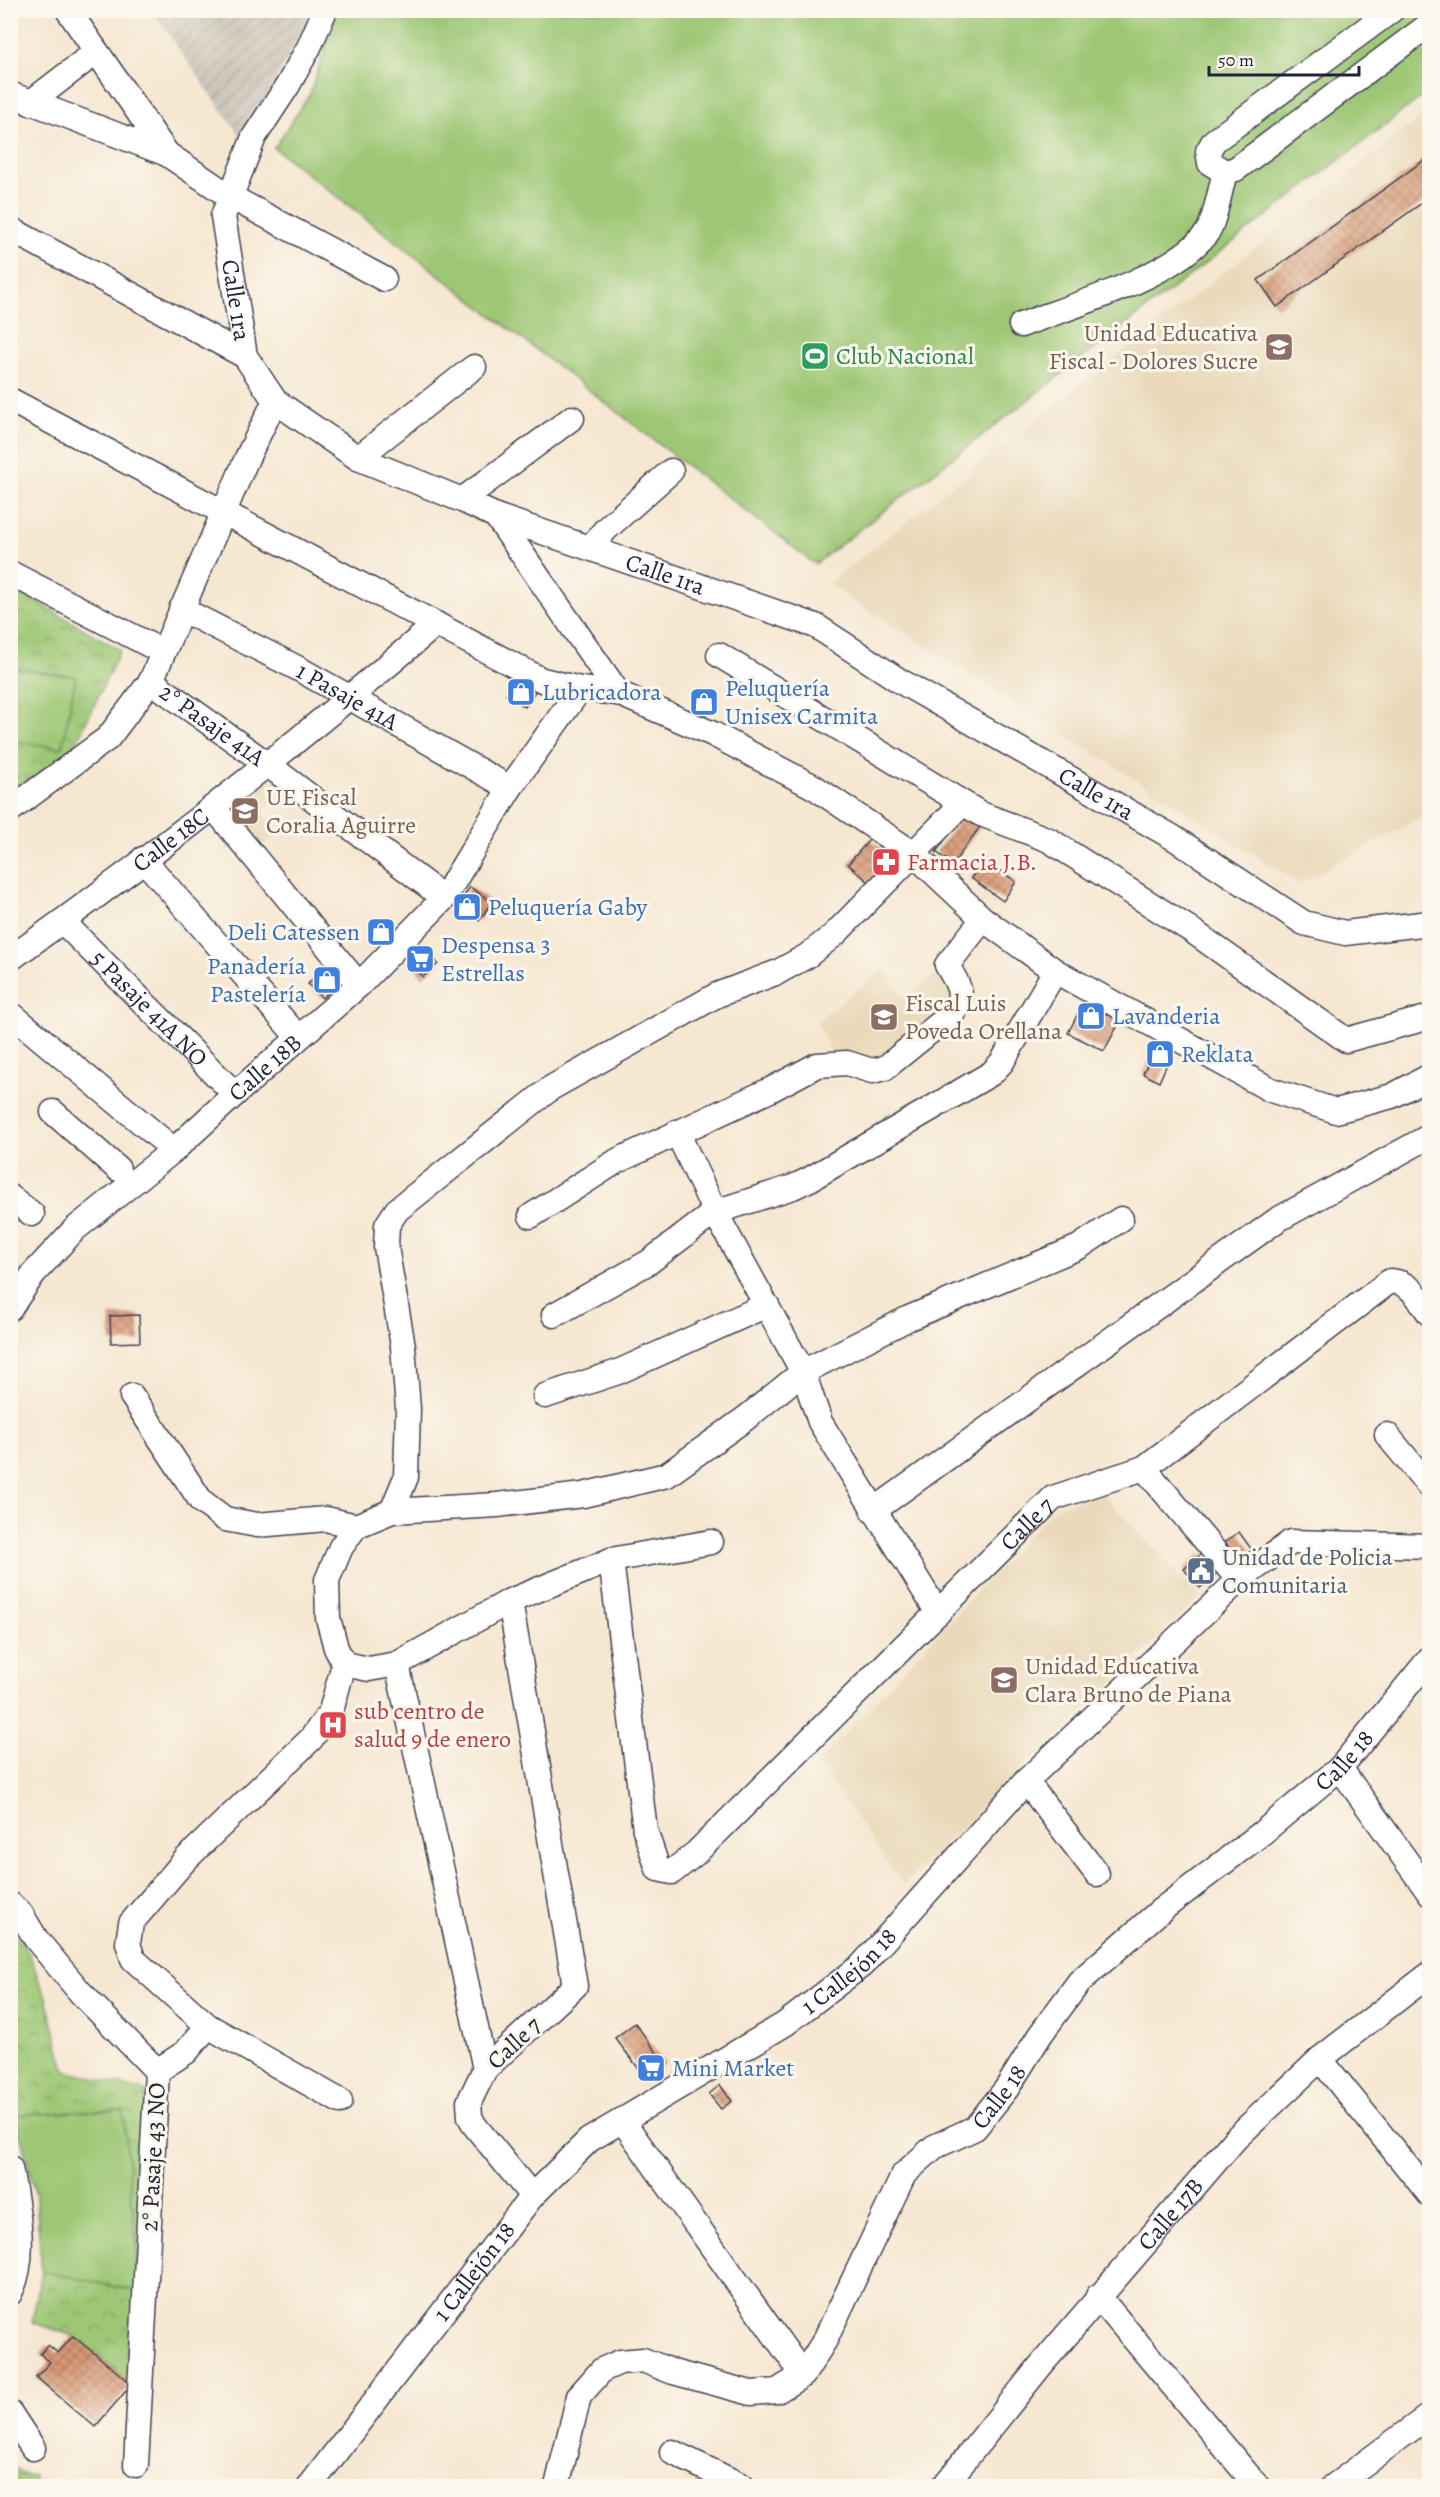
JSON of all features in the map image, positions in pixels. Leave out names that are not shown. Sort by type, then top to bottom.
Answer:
[{"type":"street","points":[[68,10],[167,154]]},
{"type":"street","name":"Calle 1ra","points":[[325,10],[313,39],[288,85],[254,137],[223,216],[245,356],[275,401],[358,458],[496,516],[816,626],[900,681],[1174,838],[1304,923],[1345,933],[1430,923]]},
{"type":"street","points":[[1392,10],[1214,141],[1208,151],[1210,163],[1214,168],[1225,172],[1236,169],[1430,24]]},
{"type":"street","points":[[20,99],[96,52]]},
{"type":"street","points":[[20,99],[167,154],[229,196],[384,279]]},
{"type":"street","points":[[1021,325],[1151,276],[1187,252],[1208,232],[1225,172]]},
{"type":"street","points":[[10,229],[245,356]]},
{"type":"street","points":[[358,458],[474,367]]},
{"type":"street","points":[[10,400],[542,680],[580,689],[618,693],[713,734],[814,787],[914,854],[983,919],[1054,971],[1272,1090],[1336,1111],[1392,1096],[1430,1076]]},
{"type":"street","points":[[10,810],[108,738],[151,681],[275,401]]},
{"type":"street","points":[[462,500],[572,418]]},
{"type":"street","points":[[590,548],[606,529],[671,471]]},
{"type":"street","points":[[496,516],[618,693]]},
{"type":"street","points":[[10,573],[163,652]]},
{"type":"street","name":"1 Pasaje 41A","points":[[181,609],[351,698],[510,788]]},
{"type":"street","name":"Calle 18C","points":[[10,959],[214,808],[351,698],[436,624]]},
{"type":"street","points":[[719,655],[962,804],[981,814],[1049,840],[1191,930],[1346,1040],[1430,1017]]},
{"type":"street","name":"2° Pasaje 41A","points":[[151,681],[267,764],[444,898]]},
{"type":"street","name":"Calle 18B","points":[[11,1307],[34,1273],[75,1229],[174,1150],[359,985],[444,898],[510,788],[580,689]]},
{"type":"street","points":[[392,1511],[406,1477],[408,1409],[402,1346],[386,1246],[387,1225],[397,1210],[551,1088],[717,995],[778,972],[807,956],[835,934],[962,804]]},
{"type":"street","points":[[214,808],[359,985]]},
{"type":"street","points":[[143,859],[298,1037]]},
{"type":"street","points":[[531,1216],[617,1161],[770,1090],[817,1065],[847,1063],[872,1071],[885,1068],[953,1013],[961,1001],[961,990],[947,965],[983,919]]},
{"type":"street","name":"5 Pasaje 41A NO","points":[[63,922],[235,1094]]},
{"type":"street","points":[[554,1315],[649,1262],[715,1212],[793,1187],[810,1179],[992,1073],[1002,1062],[1054,971]]},
{"type":"street","points":[[10,1013],[174,1150]]},
{"type":"street","points":[[54,1112],[118,1169]]},
{"type":"street","points":[[678,1132],[715,1212],[803,1372],[820,1422],[938,1613]]},
{"type":"street","points":[[873,1510],[1277,1220],[1430,1136]]},
{"type":"street","points":[[10,1197],[32,1214]]},
{"type":"street","points":[[340,2101],[208,2026],[133,1959],[128,1943],[131,1923],[186,1859],[311,1739],[332,1711],[344,1664],[336,1648],[328,1617],[327,1580],[341,1547],[356,1526],[392,1511],[497,1505],[583,1495],[667,1475],[746,1418],[803,1372],[909,1318],[1079,1247],[1121,1219]]},
{"type":"street","name":"Calle 7","points":[[611,1560],[645,1830],[658,1869],[672,1872],[696,1853],[1053,1498],[1144,1468],[1390,1281],[1401,1281],[1410,1287],[1430,1314]]},
{"type":"street","points":[[545,1396],[618,1372],[767,1305]]},
{"type":"street","points":[[132,1396],[201,1501],[225,1519],[257,1525],[326,1519],[356,1526]]},
{"type":"street","points":[[1387,1434],[1430,1487]]},
{"type":"street","points":[[1144,1468],[1239,1580]]},
{"type":"street","points":[[344,1664],[369,1669],[397,1664],[510,1600],[611,1560],[711,1542]]},
{"type":"street","name":"1 Callejón 18","points":[[310,2487],[532,2196],[589,2140],[785,2024],[862,1965],[1026,1780],[1239,1580],[1291,1542],[1430,1546]]},
{"type":"street","name":"Calle 7","points":[[510,1600],[575,1986],[484,2069],[469,2102],[470,2117],[475,2126],[532,2196]]},
{"type":"street","name":"Calle 18","points":[[558,2487],[579,2396],[602,2370],[620,2362],[643,2360],[673,2372],[751,2393],[777,2391],[803,2375],[825,2340],[904,2175],[934,2147],[975,2127],[1007,2088],[1040,2036],[1079,1982],[1160,1911],[1262,1833],[1340,1768],[1430,1659]]},
{"type":"street","points":[[397,1664],[484,2069]]},
{"type":"street","points":[[1340,1768],[1430,1894]]},
{"type":"street","points":[[1026,1780],[1097,1874]]},
{"type":"street","name":"2° Pasaje 43 NO","points":[[10,1904],[21,1914],[36,1939],[80,1992],[158,2071],[136,2465]]},
{"type":"street","name":"Calle 17B","points":[[944,2487],[1098,2296],[1235,2139],[1320,2059],[1430,1974]]},
{"type":"street","points":[[158,2071],[186,2052],[208,2026]]},
{"type":"street","points":[[1320,2059],[1430,2195]]},
{"type":"street","points":[[622,2120],[803,2375]]},
{"type":"street","points":[[10,2168],[21,2230],[15,2283],[10,2293]]},
{"type":"street","points":[[1098,2296],[1257,2487]]},
{"type":"street","points":[[10,2413],[33,2448]]},
{"type":"street","points":[[1334,2487],[1430,2415]]},
{"type":"street","points":[[672,2452],[742,2487]]},
{"type":"shaded area","points":[[152,11],[313,11],[243,140]]},
{"type":"shaded area","name":"Unidad Educativa Fiscal - Dolores Sucre","points":[[1429,111],[1429,813],[1300,884],[828,584]]},
{"type":"shaded area","name":"UE Fiscal Coralia Aguirre","points":[[267,774],[286,789],[262,813],[277,834],[256,849],[224,808]]},
{"type":"shaded area","name":"Fiscal Luis Poveda Orellana","points":[[883,970],[906,999],[936,974],[960,1001],[884,1066],[835,1060],[816,1021]]},
{"type":"shaded area","name":"Unidad Educativa Clara Bruno de Piana","points":[[1102,1494],[1200,1597],[903,1885],[818,1763],[1055,1507]]},
{"type":"green space","name":"Club Nacional","points":[[337,11],[1429,11],[1429,91],[815,564],[274,148],[310,94]]},
{"type":"green space","points":[[11,587],[120,650],[72,752],[11,791]]},
{"type":"green space","points":[[10,668],[76,677],[62,748],[11,741]]},
{"type":"green space","points":[[10,1930],[29,1954],[46,1997],[65,2071],[146,2091],[132,2384],[73,2336],[32,2322],[42,2271],[36,2195],[11,2099]]},
{"type":"green space","points":[[123,2110],[141,2292],[42,2271],[36,2195],[15,2115]]},
{"type":"green space","points":[[11,2466],[22,2474],[34,2476],[36,2486],[11,2486]]},
{"type":"building","points":[[1430,156],[1430,197],[1277,307],[1258,280]]},
{"type":"building","name":"Lubricadora","points":[[517,678],[536,690],[525,707],[506,695]]},
{"type":"building","name":"Peluquería Unisex Carmita","points":[[703,689],[715,694],[705,716],[693,711]]},
{"type":"building","points":[[965,812],[982,824],[953,864],[936,852]]},
{"type":"building","points":[[870,839],[894,858],[871,884],[848,864]]},
{"type":"building","points":[[985,859],[1016,882],[1003,901],[971,878]]},
{"type":"building","points":[[470,887],[492,902],[479,921],[457,906]]},
{"type":"building","name":"Deli Catessen","points":[[380,921],[391,935],[382,942],[372,928]]},
{"type":"building","points":[[423,945],[438,964],[423,977],[408,958]]},
{"type":"building","name":"Panadería Pastelería","points":[[332,962],[345,976],[322,998],[308,984]]},
{"type":"building","points":[[1084,1002],[1120,1021],[1104,1051],[1068,1033]]},
{"type":"building","points":[[1158,1040],[1174,1048],[1159,1082],[1143,1074]]},
{"type":"building","points":[[139,1315],[140,1342],[111,1343],[110,1316]]},
{"type":"building","points":[[1239,1532],[1252,1550],[1238,1560],[1225,1542]]},
{"type":"building","name":"Unidad de Policia Comunitaria","points":[[1201,1554],[1217,1573],[1200,1588],[1184,1569]]},
{"type":"building","points":[[635,2023],[665,2064],[646,2078],[615,2038]]},
{"type":"building","points":[[720,2085],[732,2101],[721,2109],[709,2094]]},
{"type":"building","points":[[73,2336],[132,2384],[95,2427],[36,2377],[50,2362],[40,2354],[48,2345],[58,2353]]},
{"type":"place","name":"Unidad Educativa Fiscal - Dolores Sucre","points":[[1279,347]]},
{"type":"place","name":"Club Nacional","points":[[815,356]]},
{"type":"place","name":"Lubricadora","points":[[521,692]]},
{"type":"place","name":"Peluquería Unisex Carmita","points":[[704,702]]},
{"type":"place","name":"UE Fiscal Coralia Aguirre","points":[[245,811]]},
{"type":"place","name":"Farmacia J.B.","points":[[886,862]]},
{"type":"place","name":"Peluquería Gaby","points":[[467,907]]},
{"type":"place","name":"Deli Catessen","points":[[381,932]]},
{"type":"place","name":"Despensa 3 Estrellas","points":[[420,959]]},
{"type":"place","name":"Panadería Pastelería","points":[[327,980]]},
{"type":"place","name":"Lavanderia","points":[[1091,1016]]},
{"type":"place","name":"Fiscal Luis Poveda Orellana","points":[[884,1017]]},
{"type":"place","name":"Reklata","points":[[1160,1054]]},
{"type":"place","name":"Unidad de Policia Comunitaria","points":[[1201,1571]]},
{"type":"place","name":"Unidad Educativa Clara Bruno de Piana","points":[[1004,1680]]},
{"type":"place","name":"sub centro de salud 9 de enero","points":[[333,1725]]},
{"type":"place","name":"Mini Market","points":[[651,2068]]}]
